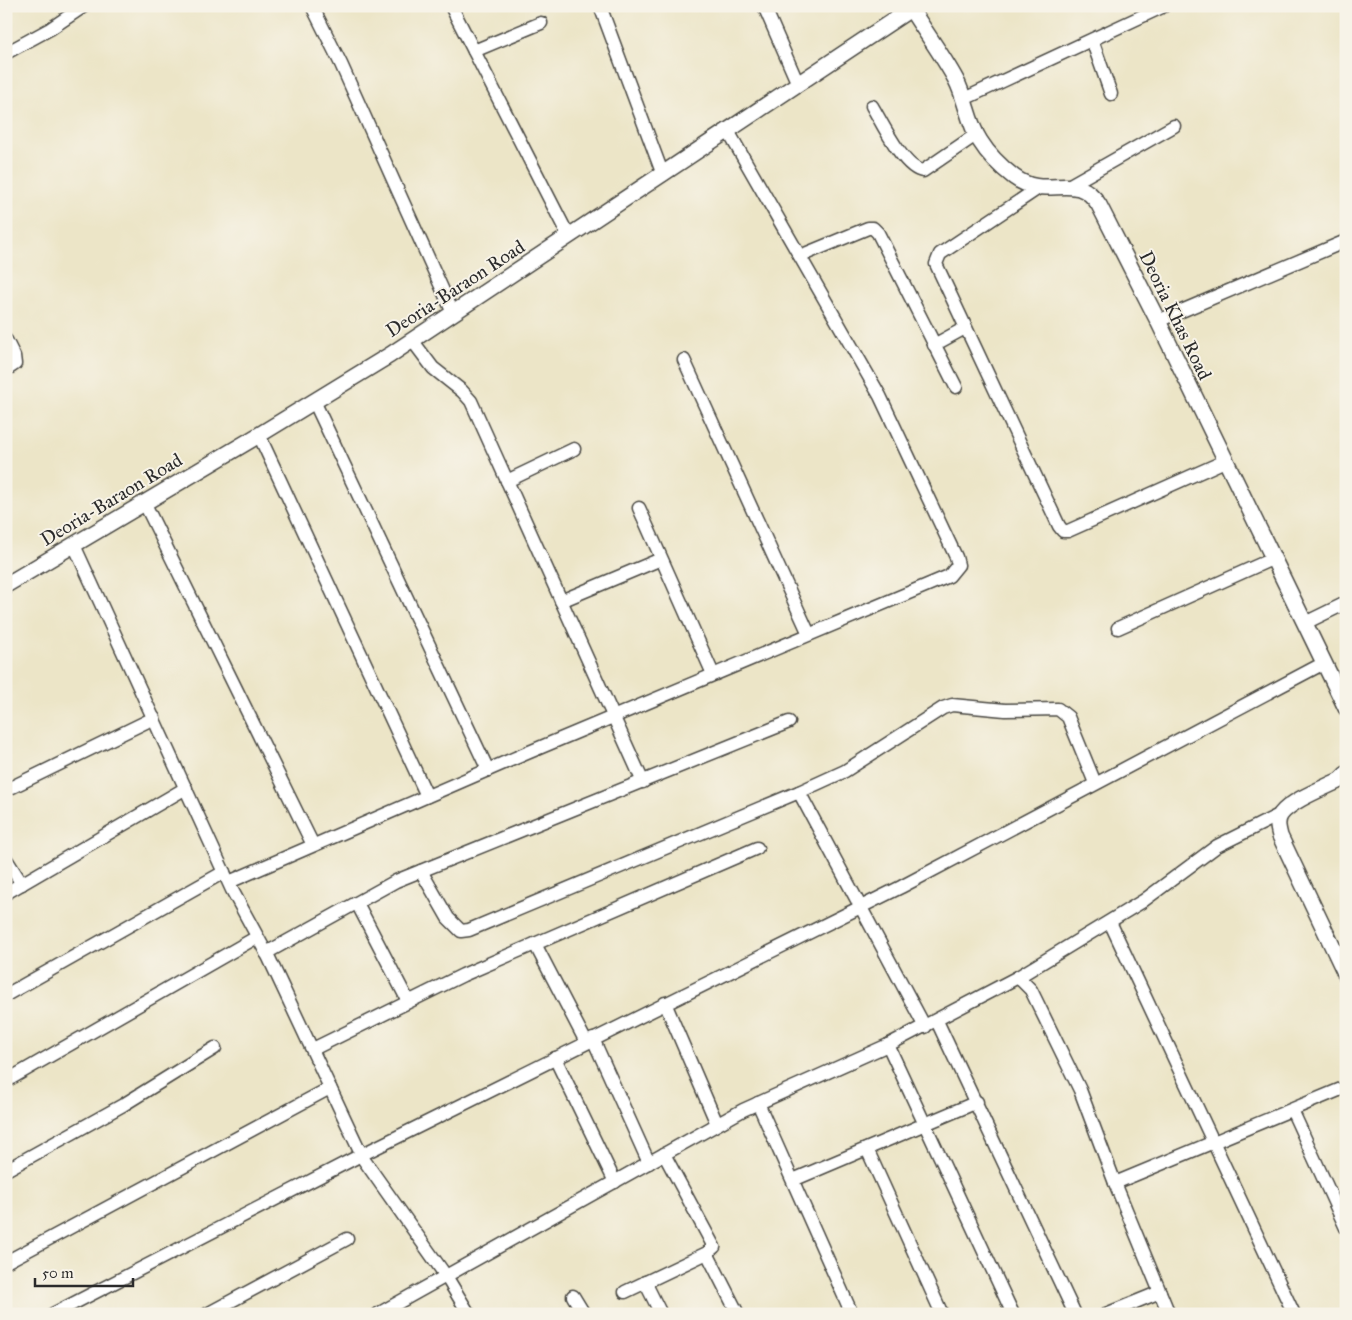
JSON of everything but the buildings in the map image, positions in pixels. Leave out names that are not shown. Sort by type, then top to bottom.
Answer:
[{"type":"street","points":[[6,53],[50,29],[84,6]]},
{"type":"street","points":[[312,6],[341,64],[453,313]]},
{"type":"street","points":[[451,6],[569,237]]},
{"type":"street","points":[[600,6],[663,175]]},
{"type":"street","points":[[764,6],[798,84]]},
{"type":"street","points":[[964,99],[1164,6]]},
{"type":"street","points":[[913,8],[956,79],[977,134],[995,160],[1015,178],[1031,186],[1050,189],[1070,185],[1174,126]]},
{"type":"street","name":"Deoria-Baraon Road","points":[[6,585],[314,402],[412,340],[913,8]]},
{"type":"street","points":[[474,51],[541,23]]},
{"type":"street","points":[[1092,40],[1111,94]]},
{"type":"street","points":[[872,106],[907,163],[916,170],[923,171],[977,134]]},
{"type":"street","points":[[6,995],[226,877],[313,846],[614,716],[949,576],[958,565],[880,396],[728,131]]},
{"type":"street","name":"Deoria Khas Road","points":[[1070,185],[1082,188],[1093,196],[1158,321],[1346,708]]},
{"type":"street","points":[[1040,187],[940,254],[937,258],[939,273],[1063,531],[1068,531],[1225,461]]},
{"type":"street","points":[[800,256],[868,228],[874,228],[956,387]]},
{"type":"street","points":[[1158,321],[1346,241]]},
{"type":"street","points":[[934,344],[965,328]]},
{"type":"street","points":[[6,340],[14,356],[15,364],[6,370]]},
{"type":"street","points":[[412,340],[432,368],[462,391],[471,401],[642,782]]},
{"type":"street","points":[[684,360],[809,634]]},
{"type":"street","points":[[314,402],[488,770]]},
{"type":"street","points":[[259,435],[427,796]]},
{"type":"street","points":[[507,481],[574,449]]},
{"type":"street","points":[[144,502],[313,846]]},
{"type":"street","points":[[638,508],[713,674]]},
{"type":"street","points":[[74,544],[226,877],[266,953],[361,1154],[419,1241],[446,1276],[469,1314]]},
{"type":"street","points":[[561,601],[661,559]]},
{"type":"street","points":[[1118,628],[1272,559]]},
{"type":"street","points":[[1305,623],[1346,603]]},
{"type":"street","points":[[53,1314],[361,1154],[859,907],[1324,663]]},
{"type":"street","points":[[421,871],[453,924],[461,931],[469,930],[799,792],[844,770],[943,708],[961,704],[989,710],[1048,708],[1064,712],[1068,716],[1095,783]]},
{"type":"street","points":[[6,790],[154,718]]},
{"type":"street","points":[[266,953],[396,881],[789,722]]},
{"type":"street","points":[[378,1314],[717,1124],[758,1103],[925,1027],[1018,977],[1143,901],[1217,846],[1281,814],[1291,805],[1340,780],[1346,774]]},
{"type":"street","points":[[6,893],[186,788]]},
{"type":"street","points":[[799,792],[925,1027]]},
{"type":"street","points":[[1281,814],[1277,824],[1280,836],[1346,975]]},
{"type":"street","points":[[312,1049],[462,975],[757,848]]},
{"type":"street","points":[[6,859],[22,884]]},
{"type":"street","points":[[357,903],[408,1002]]},
{"type":"street","points":[[1110,922],[1294,1314]]},
{"type":"street","points":[[6,1081],[258,937]]},
{"type":"street","points":[[535,944],[590,1040],[649,1162]]},
{"type":"street","points":[[1018,977],[1030,990],[1080,1090],[1115,1183],[1169,1314]]},
{"type":"street","points":[[665,1003],[717,1124]]},
{"type":"street","points":[[937,1021],[977,1102],[1075,1314]]},
{"type":"street","points":[[888,1045],[1013,1314]]},
{"type":"street","points":[[6,1170],[123,1105],[215,1048]]},
{"type":"street","points":[[555,1058],[615,1182]]},
{"type":"street","points":[[6,1262],[330,1088]]},
{"type":"street","points":[[1115,1183],[1346,1088]]},
{"type":"street","points":[[793,1180],[977,1102]]},
{"type":"street","points":[[758,1103],[852,1314]]},
{"type":"street","points":[[1292,1110],[1344,1220]]},
{"type":"street","points":[[867,1149],[942,1314]]},
{"type":"street","points":[[625,1292],[707,1253],[712,1250],[714,1243],[664,1154]]},
{"type":"street","points":[[207,1314],[347,1238]]},
{"type":"street","points":[[707,1253],[738,1314]]},
{"type":"street","points":[[645,1282],[661,1314]]},
{"type":"street","points":[[1106,1314],[1160,1292]]},
{"type":"street","points":[[573,1296],[584,1314]]}]
